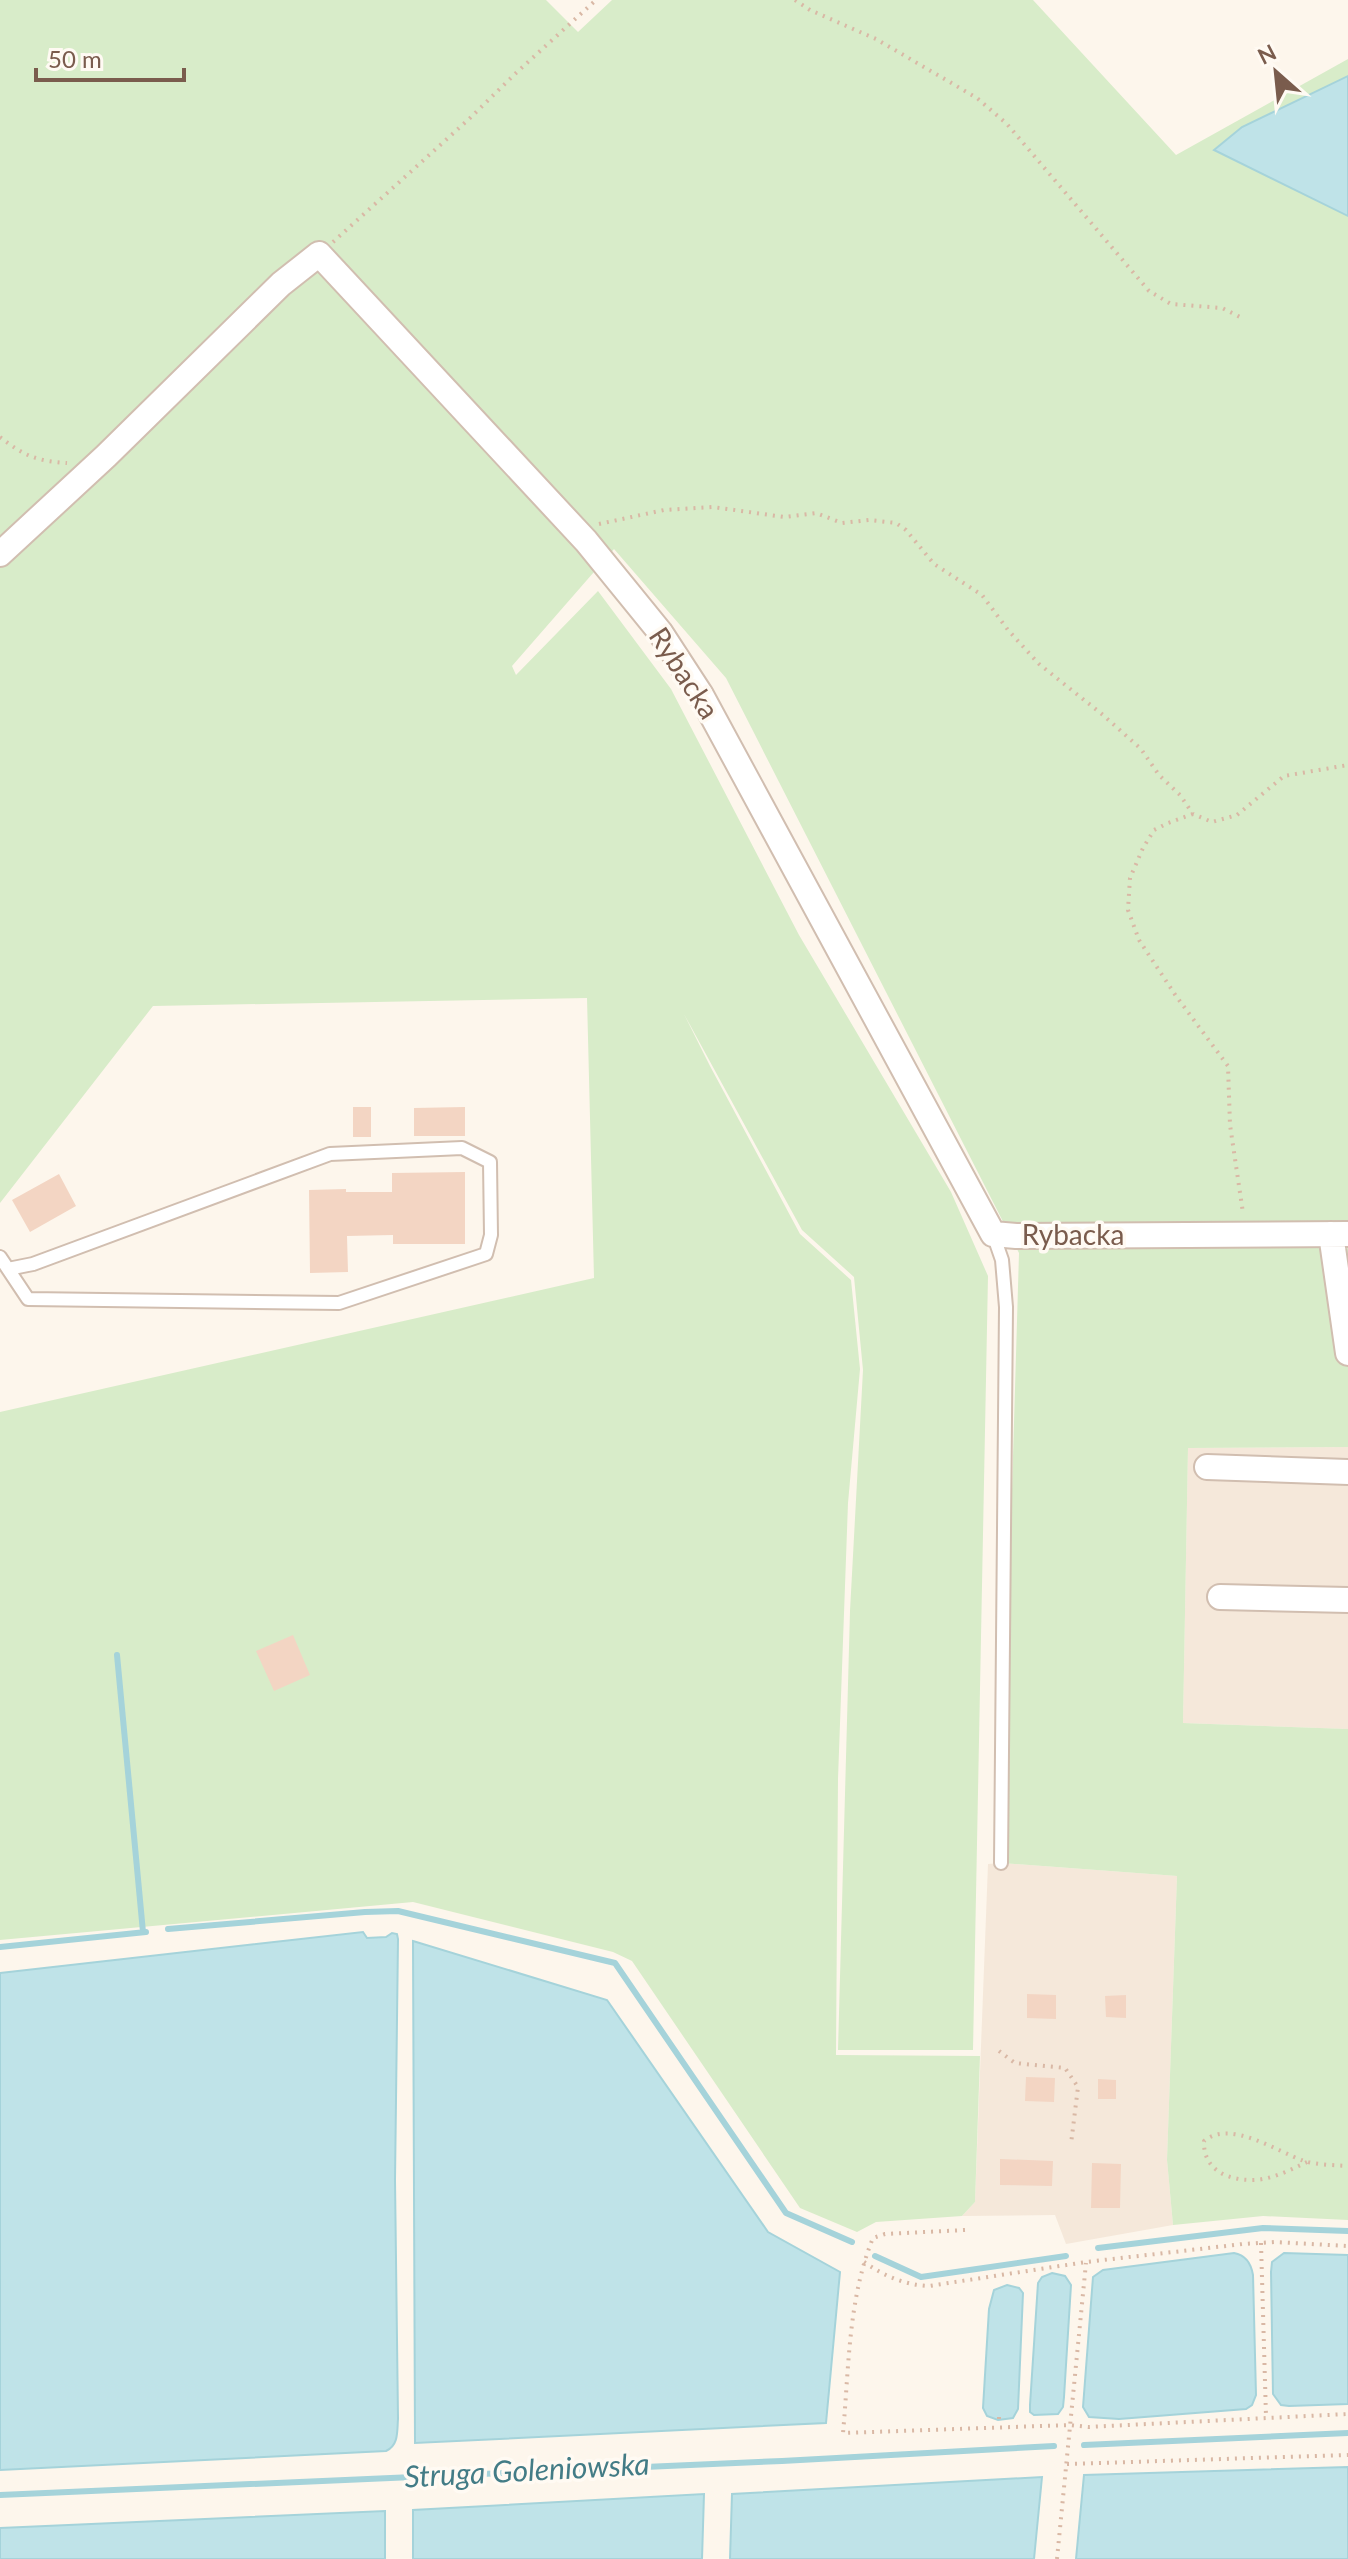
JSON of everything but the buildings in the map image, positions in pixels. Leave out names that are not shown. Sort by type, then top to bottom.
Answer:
[{"type":"street","points":[[0,554],[106,456],[281,284],[319,254]]},
{"type":"street","name":"Rybacka","points":[[319,254],[575,529],[660,632],[701,695],[993,1234],[1340,1234]]},
{"type":"street","points":[[1340,1234],[1348,1353]]},
{"type":"street","points":[[1207,1467],[1348,1472]]},
{"type":"street","points":[[1220,1597],[1348,1600]]},
{"type":"lane","points":[[0,1257],[8,1269],[28,1299],[339,1303],[486,1254],[491,1235],[490,1162],[462,1148],[330,1154],[33,1264],[8,1269]]},
{"type":"lane","points":[[993,1234],[1002,1260],[1006,1307],[1001,1863]]},
{"type":"path","points":[[319,254],[596,0]]},
{"type":"path","points":[[795,0],[810,10],[876,39],[977,98],[1007,124],[1149,291],[1171,304],[1222,308],[1244,319]]},
{"type":"path","points":[[0,437],[40,461],[75,464],[106,456]]},
{"type":"path","points":[[575,529],[664,510],[713,507],[784,517],[816,513],[842,523],[869,520],[896,523],[906,530],[934,564],[982,595],[1039,664],[1141,749],[1193,814],[1212,822],[1237,815],[1284,776],[1348,765]]},
{"type":"path","points":[[1193,814],[1154,830],[1130,878],[1128,910],[1139,940],[1228,1066],[1230,1125],[1246,1235]]},
{"type":"path","points":[[999,2051],[1015,2063],[1065,2068],[1078,2087],[1071,2144]]},
{"type":"path","points":[[1307,2162],[1278,2175],[1252,2180],[1239,2178],[1225,2175],[1209,2165],[1204,2153],[1204,2141],[1222,2132],[1236,2133],[1307,2162],[1348,2166]]},
{"type":"path","points":[[965,2230],[885,2234],[873,2238],[855,2295],[843,2433],[1070,2425],[1088,2427],[1348,2414]]},
{"type":"path","points":[[864,2262],[911,2285],[929,2286],[1086,2262],[1261,2243],[1348,2246]]},
{"type":"path","points":[[1261,2243],[1266,2417]]},
{"type":"path","points":[[1057,2559],[1086,2262]]},
{"type":"path","points":[[999,2417],[999,2423]]},
{"type":"path","points":[[1066,2464],[1348,2455]]},
{"type":"shaded area","points":[[1348,1447],[1348,1729],[1183,1723],[1188,1448]]},
{"type":"shaded area","points":[[988,1864],[1177,1876],[1167,2160],[1173,2225],[1066,2244],[1055,2215],[962,2216],[975,2202]]},
{"type":"green space","points":[[0,0],[546,0],[578,32],[612,0],[1033,0],[1176,155],[1348,59],[1348,1447],[1188,1448],[1183,1723],[1348,1729],[1348,2220],[1263,2216],[1173,2225],[1167,2160],[1177,1876],[1001,1863],[1019,1253],[726,678],[614,549],[512,666],[516,675],[598,591],[671,689],[799,935],[951,1192],[988,1276],[973,2050],[838,2050],[850,1611],[863,1370],[854,1277],[802,1230],[684,1014],[800,1234],[851,1280],[860,1369],[848,1503],[838,1779],[836,2055],[980,2056],[975,2202],[962,2216],[876,2222],[857,2232],[800,2208],[632,1961],[613,1952],[413,1902],[0,1940],[0,1412],[594,1278],[587,998],[153,1006],[0,1203]]},
{"type":"water","points":[[1348,76],[1348,216],[1214,150],[1242,127]]},
{"type":"water","points":[[363,1932],[367,1938],[386,1937],[392,1933],[397,1934],[398,1939],[395,2180],[398,2419],[393,2445],[386,2451],[0,2470],[0,1973]]},
{"type":"water","points":[[413,1941],[607,2000],[768,2232],[840,2272],[826,2423],[415,2443]]},
{"type":"water","points":[[1234,2253],[1247,2260],[1253,2275],[1256,2395],[1252,2405],[1246,2409],[1119,2419],[1089,2417],[1083,2407],[1093,2277],[1103,2270]]},
{"type":"water","points":[[1284,2253],[1348,2255],[1348,2404],[1281,2405],[1273,2394],[1271,2272],[1272,2262]]},
{"type":"water","points":[[1052,2273],[1065,2276],[1071,2285],[1063,2407],[1058,2414],[1034,2415],[1030,2412],[1030,2405],[1038,2283],[1042,2277]]},
{"type":"water","points":[[1007,2285],[1019,2288],[1023,2293],[1018,2409],[1013,2418],[998,2420],[987,2416],[983,2408],[989,2309],[994,2290]]},
{"type":"water","points":[[1348,2467],[1348,2559],[1076,2559],[1084,2475]]},
{"type":"water","points":[[1042,2477],[1034,2559],[730,2559],[732,2494]]},
{"type":"water","points":[[704,2494],[702,2559],[413,2559],[413,2510]]},
{"type":"water","points":[[385,2511],[385,2559],[0,2559],[0,2528]]},
{"type":"waterway","points":[[117,1655],[143,1932]]},
{"type":"waterway","points":[[168,1929],[398,1911],[615,1963],[786,2213],[852,2242]]},
{"type":"waterway","points":[[0,1947],[146,1932]]},
{"type":"waterway","points":[[1098,2248],[1263,2228],[1348,2231]]},
{"type":"waterway","points":[[875,2256],[921,2277],[1066,2256]]},
{"type":"waterway","name":"Struga Goleniowska","points":[[1084,2445],[1348,2433]]},
{"type":"waterway","name":"Struga Goleniowska","points":[[0,2495],[1054,2446]]}]
